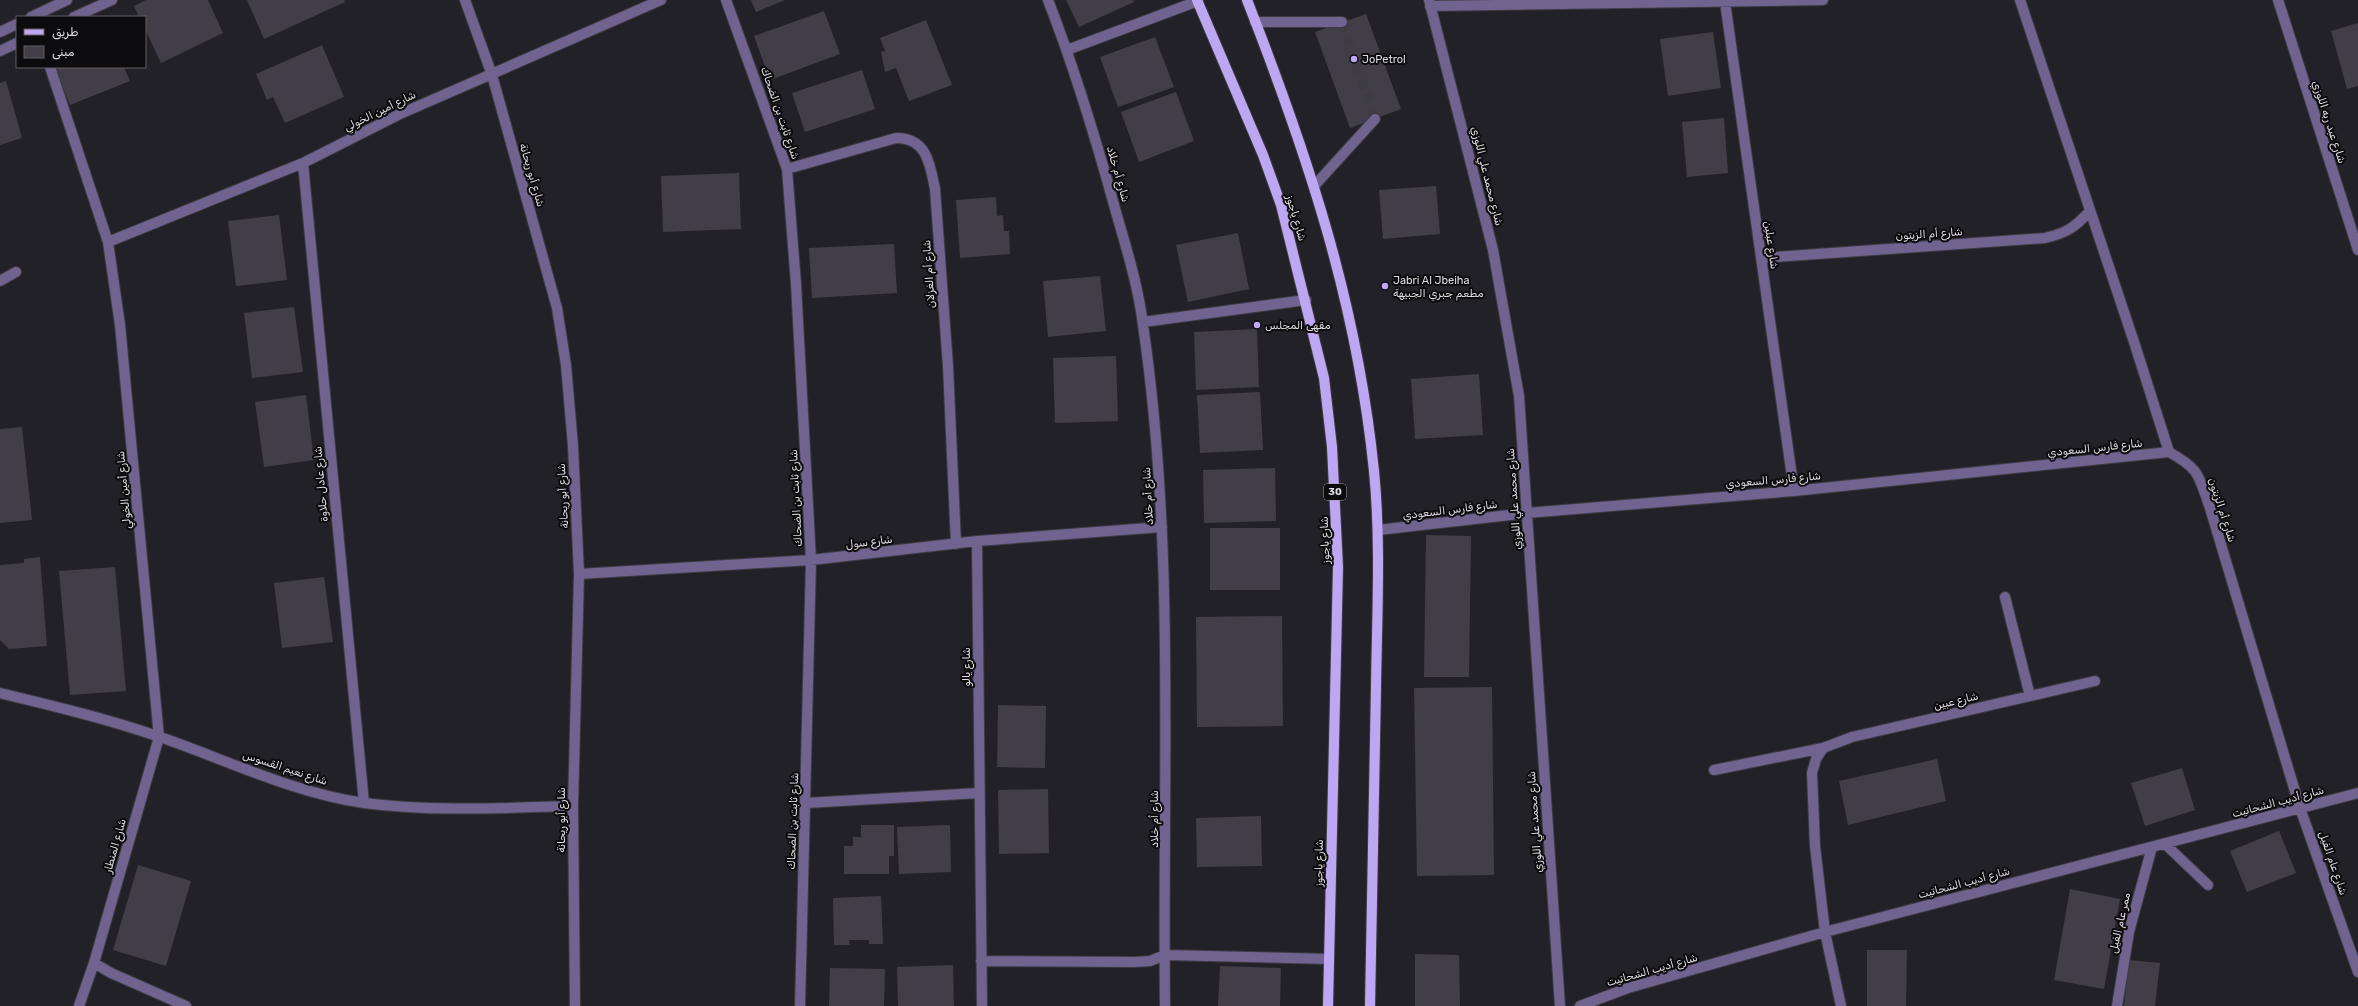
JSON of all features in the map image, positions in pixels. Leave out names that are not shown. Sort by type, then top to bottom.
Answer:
[{"type":"main road","points":[[1247,0],[1315,185],[1341,280],[1366,409],[1378,530],[1370,1006]]},
{"type":"main road","name":"شارع ياجوز","points":[[1197,1],[1266,162],[1281,205],[1306,300],[1324,378],[1332,447],[1338,567],[1328,1006]]},
{"type":"street","points":[[33,16],[67,0]]},
{"type":"street","points":[[76,16],[112,0]]},
{"type":"street","name":"شارع أبو ريحانة","points":[[465,0],[492,75],[557,308],[566,365],[572,439],[579,574],[573,806],[575,1006]]},
{"type":"street","name":"شارع أمين الخولي","points":[[108,242],[303,163],[400,114],[661,0]]},
{"type":"street","name":"شارع ثابت بن الضحاك","points":[[726,0],[787,170],[797,299],[811,560],[800,1006]]},
{"type":"street","name":"شارع أم خلاد","points":[[1048,0],[1067,50],[1101,159],[1133,273],[1143,322],[1157,449],[1162,528],[1166,734],[1166,1006]]},
{"type":"street","points":[[1430,3],[1725,2],[1823,0]]},
{"type":"street","points":[[2020,0],[2169,452]]},
{"type":"street","name":"شارع عبد ربه اللوزي","points":[[2278,0],[2358,250]]},
{"type":"street","points":[[1067,50],[1197,1]]},
{"type":"street","name":"شارع عبلين","points":[[1725,2],[1794,491]]},
{"type":"street","name":"شارع محمد علي اللوزي","points":[[1430,3],[1493,250],[1519,396],[1560,1006]]},
{"type":"street","points":[[1255,22],[1342,22]]},
{"type":"street","points":[[0,32],[16,24]]},
{"type":"street","points":[[0,51],[16,43]]},
{"type":"street","name":"شارع أمين الخولي","points":[[50,68],[108,242],[120,325],[159,736]]},
{"type":"street","points":[[1315,185],[1375,119]]},
{"type":"street","name":"شارع أم الغزلان","points":[[787,170],[896,138],[907,138],[915,142],[924,151],[930,167],[935,189],[948,366],[956,544]]},
{"type":"street","name":"شارع عادل حلاوة","points":[[303,163],[364,802]]},
{"type":"street","name":"شارع أم الزيتون","points":[[1761,258],[2045,238],[2061,234],[2076,226],[2090,211]]},
{"type":"street","points":[[0,281],[16,272]]},
{"type":"street","points":[[1143,322],[1306,300]]},
{"type":"street","name":"شارع أم الزيتون","points":[[2169,452],[2190,464],[2198,475],[2300,808]]},
{"type":"street","name":"شارع فارس السعودي","points":[[1378,530],[1527,513],[1794,491],[2169,452]]},
{"type":"street","name":"شارع سول","points":[[579,574],[811,560],[977,541],[1162,528]]},
{"type":"street","name":"شارع يالو","points":[[977,541],[982,1006]]},
{"type":"street","points":[[2005,597],[2030,696]]},
{"type":"street","name":"شارع عبين","points":[[1714,770],[1823,748],[1852,737],[2095,681]]},
{"type":"street","name":"شارع نعيم القسوس","points":[[0,693],[75,712],[159,736],[268,777],[321,794],[364,802],[426,807],[573,806]]},
{"type":"street","name":"شارع المنطار","points":[[79,1006],[94,963],[159,736]]},
{"type":"street","points":[[1823,748],[1816,759],[1812,773],[1815,846],[1825,932],[1841,1006]]},
{"type":"street","points":[[806,802],[979,793]]},
{"type":"street","name":"شارع أديب الشحاتيت","points":[[1580,1006],[1628,988],[1825,932],[2358,793]]},
{"type":"street","name":"شارع عام الفيل","points":[[2300,808],[2358,972]]},
{"type":"street","points":[[2165,844],[2208,885]]},
{"type":"street","name":"ممر عام الفيل","points":[[2118,1006],[2129,932],[2152,847]]},
{"type":"street","points":[[981,960],[1135,962],[1150,961],[1165,955],[1329,959]]},
{"type":"street","points":[[94,963],[111,973],[186,1006]]},
{"type":"building","points":[[146,0],[208,0],[223,33],[161,63],[146,31],[146,16],[139,16],[134,6]]},
{"type":"building","points":[[247,0],[344,0],[345,2],[264,39]]},
{"type":"building","points":[[751,0],[785,0],[756,12]]},
{"type":"building","points":[[1066,0],[1133,0],[1134,2],[1079,27]]},
{"type":"building","points":[[824,11],[840,54],[770,80],[754,36]]},
{"type":"building","name":"JoPetrol","points":[[1366,14],[1401,109],[1350,128],[1315,32]]},
{"type":"building","points":[[926,20],[952,85],[909,101],[896,68],[885,72],[881,52],[885,51],[880,38]]},
{"type":"building","points":[[2358,23],[2358,86],[2347,89],[2331,31]]},
{"type":"building","points":[[1713,32],[1721,88],[1668,96],[1660,39]]},
{"type":"building","points":[[1155,37],[1174,87],[1118,107],[1100,57]]},
{"type":"building","points":[[322,45],[344,97],[285,123],[273,97],[267,100],[256,74]]},
{"type":"building","points":[[54,68],[124,68],[130,81],[70,105]]},
{"type":"building","points":[[862,70],[875,109],[805,132],[792,93]]},
{"type":"building","points":[[6,81],[22,138],[0,145],[0,83]]},
{"type":"building","points":[[1176,92],[1194,141],[1139,162],[1121,112]]},
{"type":"building","points":[[1724,118],[1728,173],[1687,177],[1682,122]]},
{"type":"building","points":[[739,173],[741,229],[663,232],[661,176]]},
{"type":"building","points":[[1436,186],[1440,234],[1383,239],[1379,190]]},
{"type":"building","points":[[996,197],[997,216],[1003,215],[1004,231],[1009,231],[1010,254],[960,258],[956,200]]},
{"type":"building","points":[[279,215],[287,280],[236,286],[228,221]]},
{"type":"building","points":[[1238,233],[1249,289],[1188,302],[1176,245]]},
{"type":"building","points":[[894,244],[897,293],[812,298],[809,248]]},
{"type":"building","points":[[1100,276],[1106,331],[1048,337],[1043,281]]},
{"type":"building","points":[[294,307],[303,372],[252,378],[244,313]]},
{"type":"building","points":[[1257,329],[1259,387],[1196,390],[1194,332]]},
{"type":"building","points":[[1116,356],[1118,421],[1055,423],[1053,358]]},
{"type":"building","points":[[1479,374],[1483,435],[1415,439],[1411,379]]},
{"type":"building","points":[[1260,392],[1263,450],[1200,453],[1197,395]]},
{"type":"building","points":[[306,395],[314,460],[264,467],[255,402]]},
{"type":"building","points":[[22,427],[32,520],[0,523],[0,429]]},
{"type":"building","points":[[1275,468],[1276,521],[1204,523],[1203,470]]},
{"type":"building","points":[[1210,528],[1280,528],[1280,590],[1210,590]]},
{"type":"building","points":[[1426,535],[1471,536],[1469,677],[1424,677]]},
{"type":"building","points":[[40,557],[47,646],[9,649],[0,640],[0,565],[24,563],[24,559]]},
{"type":"building","points":[[115,567],[126,691],[70,695],[59,571]]},
{"type":"building","points":[[324,577],[333,642],[282,648],[274,583]]},
{"type":"building","points":[[1282,616],[1283,726],[1197,727],[1196,617]]},
{"type":"building","points":[[1492,687],[1494,875],[1417,876],[1414,688]]},
{"type":"building","points":[[998,705],[1046,706],[1045,768],[997,767]]},
{"type":"building","points":[[1937,759],[1946,801],[1848,825],[1839,781]]},
{"type":"building","points":[[2182,768],[2195,810],[2145,826],[2131,783]]},
{"type":"building","points":[[1048,789],[1049,853],[999,854],[998,790]]},
{"type":"building","points":[[1261,816],[1262,866],[1197,867],[1196,818]]},
{"type":"building","points":[[861,825],[894,825],[894,856],[889,856],[889,874],[844,874],[844,846],[853,846],[853,837],[861,837]]},
{"type":"building","points":[[950,825],[951,872],[899,874],[897,827]]},
{"type":"building","points":[[2279,831],[2296,873],[2247,892],[2230,851]]},
{"type":"building","points":[[138,865],[191,881],[166,966],[113,950]]},
{"type":"building","points":[[2070,889],[2120,899],[2104,989],[2054,980]]},
{"type":"building","points":[[881,896],[883,944],[869,944],[869,940],[849,940],[850,945],[834,945],[833,898]]},
{"type":"building","points":[[1867,950],[1907,950],[1906,1006],[1867,1006]]},
{"type":"building","points":[[1415,954],[1459,955],[1460,1006],[1415,1006]]},
{"type":"building","points":[[2129,960],[2160,963],[2155,1006],[2124,1006]]},
{"type":"building","points":[[953,965],[954,1006],[898,1006],[897,967]]},
{"type":"building","points":[[1220,966],[1281,968],[1280,1006],[1218,1006]]},
{"type":"building","points":[[830,968],[885,969],[884,1006],[829,1006]]},
{"type":"tunnel","points":[[1342,22],[1375,119]]},
{"type":"place","name":"JoPetrol","points":[[1354,59]]},
{"type":"place","name":"Jabri Al Jbeiha مطعم جبري الجبيهة","points":[[1385,286]]},
{"type":"place","name":"مقهى المجلس","points":[[1257,325]]}]
